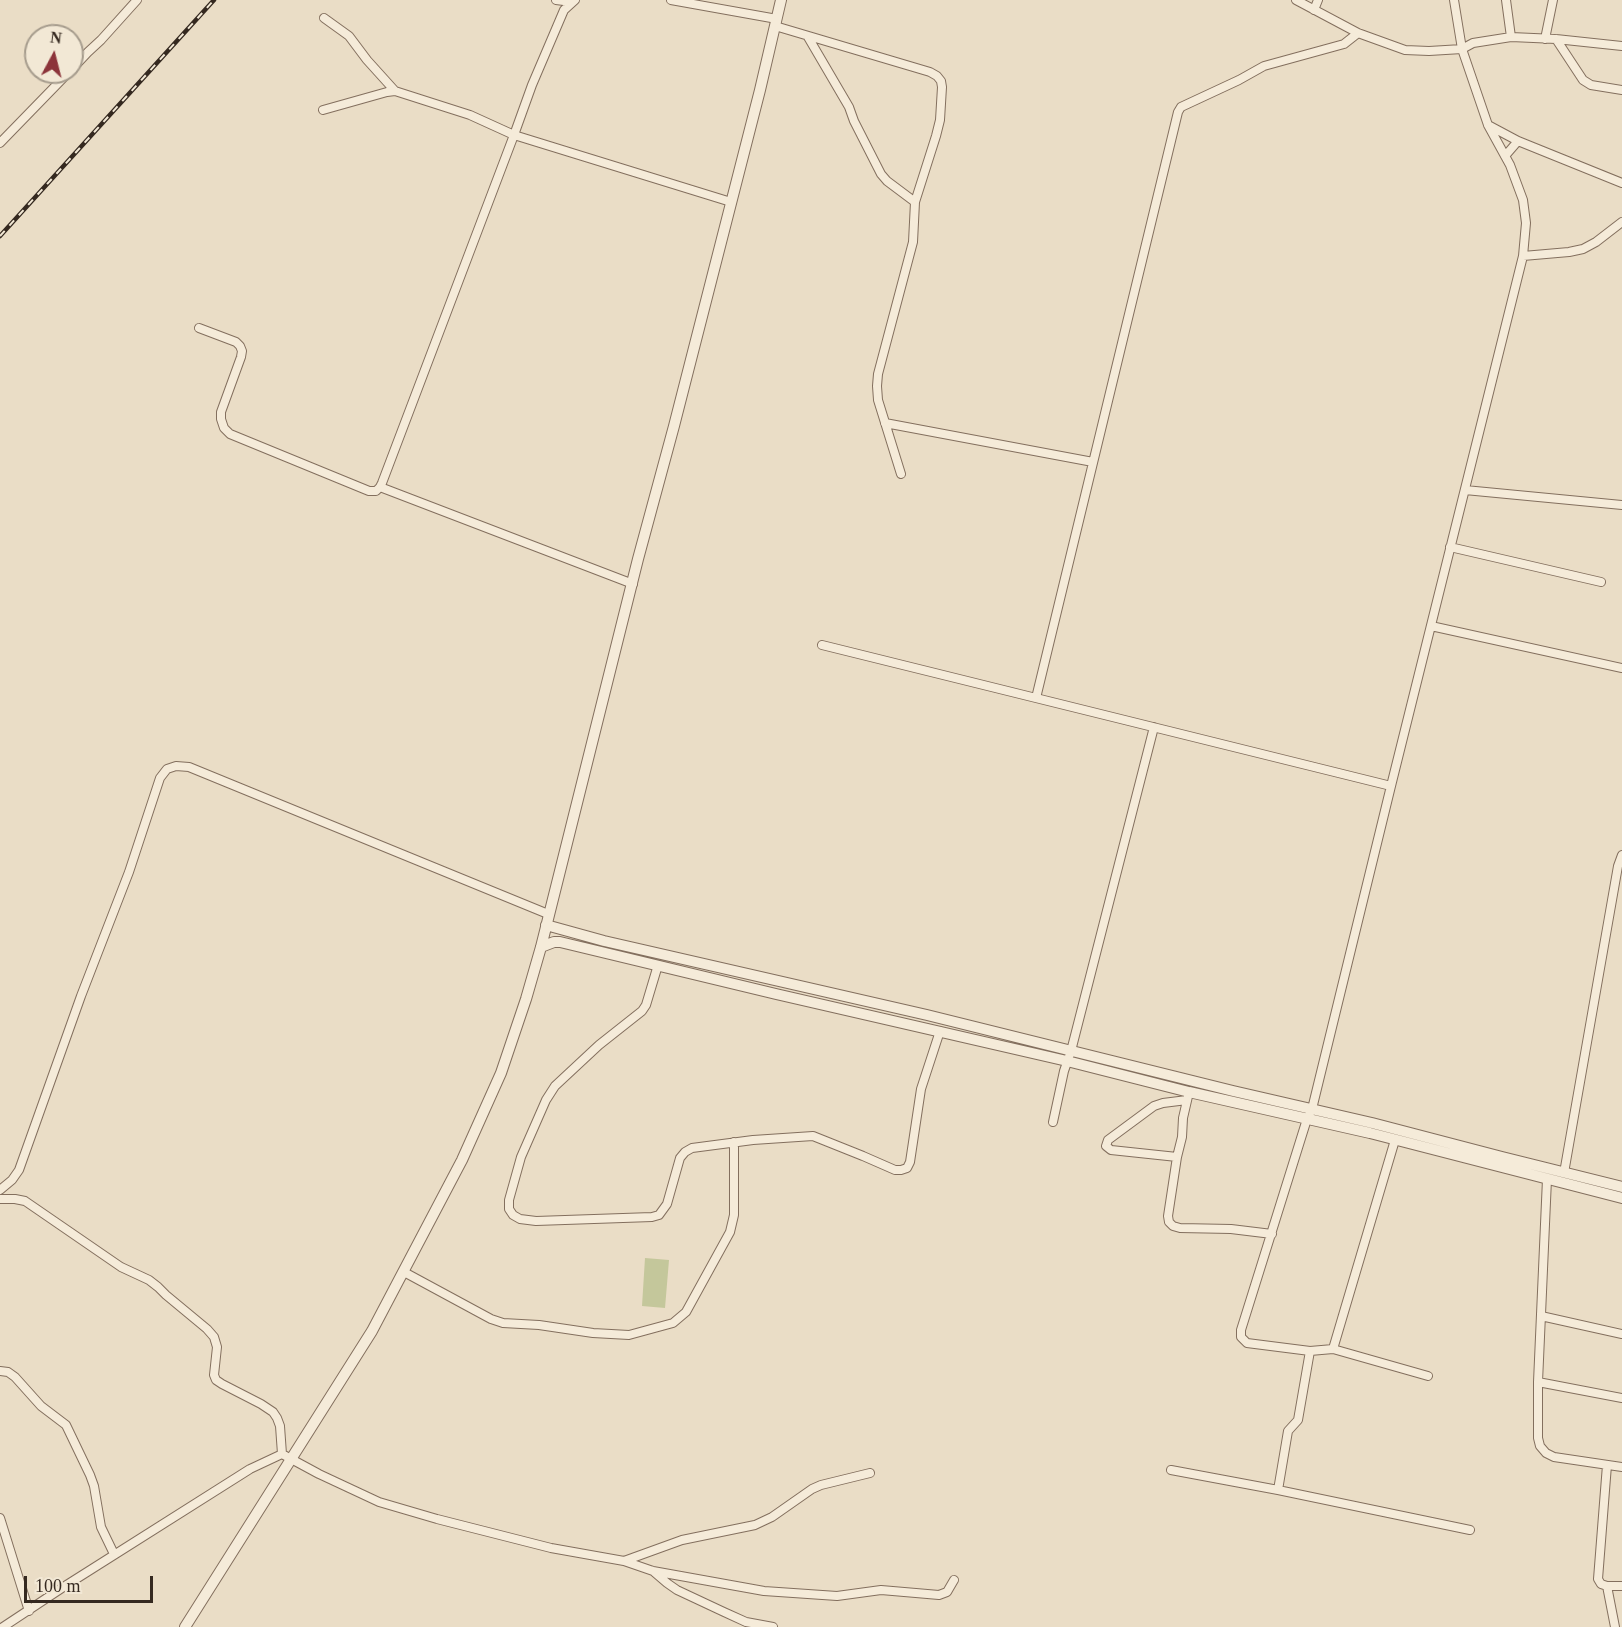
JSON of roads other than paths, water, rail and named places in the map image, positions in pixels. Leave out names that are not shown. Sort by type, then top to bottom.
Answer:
[{"type":"street","points":[[84,56],[137,0]]},
{"type":"street","points":[[556,0],[573,1]]},
{"type":"street","points":[[672,0],[776,23],[808,37],[930,72],[941,81],[940,120],[915,202],[913,242],[878,374],[878,400],[901,474]]},
{"type":"street","points":[[184,1627],[287,1456],[372,1331],[462,1160],[501,1072],[541,947],[781,0]]},
{"type":"street","points":[[1296,0],[1358,33],[1404,50],[1462,49],[1473,43],[1511,37],[1622,45]]},
{"type":"street","points":[[1314,10],[1318,0]]},
{"type":"street","points":[[1428,1376],[1333,1349],[1310,1351],[1246,1343],[1241,1337],[1241,1330],[1310,1114],[1523,256],[1526,223],[1523,200],[1505,156],[1488,125],[1462,49],[1454,0]]},
{"type":"street","points":[[1506,0],[1511,37]]},
{"type":"street","points":[[1545,39],[1553,0]]},
{"type":"street","points":[[200,328],[236,342],[242,351],[221,412],[220,419],[230,434],[369,491],[376,491],[380,487],[441,331],[537,75],[564,10],[573,1]]},
{"type":"street","points":[[324,18],[344,31],[395,91]]},
{"type":"street","points":[[1036,698],[1178,112],[1181,106],[1264,66],[1344,44],[1358,33]]},
{"type":"street","points":[[808,37],[849,107],[881,174],[915,202]]},
{"type":"street","points":[[1556,39],[1583,80],[1591,84],[1622,90]]},
{"type":"street","points":[[0,143],[57,84]]},
{"type":"street","points":[[323,110],[395,91],[470,115],[514,135],[731,202]]},
{"type":"street","points":[[1488,125],[1518,141],[1622,183]]},
{"type":"street","points":[[1505,156],[1518,141]]},
{"type":"street","points":[[1523,256],[1583,249],[1596,243],[1622,222]]},
{"type":"street","points":[[885,423],[1093,462]]},
{"type":"street","points":[[380,487],[633,584]]},
{"type":"street","points":[[1465,490],[1622,505]]},
{"type":"street","points":[[1450,547],[1601,582]]},
{"type":"street","points":[[1431,626],[1622,668]]},
{"type":"street","points":[[822,645],[1391,786]]},
{"type":"street","points":[[1053,1122],[1064,1071],[1154,727]]},
{"type":"street","points":[[0,1190],[19,1170],[59,1056],[129,872],[160,778],[167,769],[176,766],[189,767],[604,941],[927,1015],[1069,1056],[1188,1096],[1372,1123],[1622,1187]]},
{"type":"street","points":[[1564,1173],[1618,866],[1622,855]]},
{"type":"street","points":[[541,947],[560,942],[940,1031],[1069,1056],[1310,1114],[1395,1140],[1622,1198]]},
{"type":"street","points":[[658,966],[642,1011],[599,1045],[550,1093],[521,1157],[508,1200],[509,1209],[520,1219],[536,1221],[659,1215],[667,1204],[680,1158],[685,1152],[692,1148],[734,1142],[813,1136],[895,1170],[907,1168],[910,1162],[921,1089],[940,1031]]},
{"type":"street","points":[[1188,1096],[1168,1216],[1169,1222],[1180,1228],[1223,1228],[1272,1234]]},
{"type":"street","points":[[1177,1157],[1111,1150],[1106,1146],[1108,1140],[1154,1106],[1188,1096]]},
{"type":"street","points":[[1333,1349],[1395,1140]]},
{"type":"street","points":[[404,1272],[491,1319],[503,1323],[628,1335],[673,1323],[686,1312],[730,1232],[734,1215],[734,1142]]},
{"type":"street","points":[[1547,1179],[1538,1382],[1540,1446],[1554,1457],[1622,1467]]},
{"type":"street","points":[[0,1198],[25,1201],[121,1267],[149,1280],[214,1337],[218,1347],[214,1375],[216,1380],[273,1412],[280,1426],[287,1456],[379,1502],[437,1520],[551,1548],[764,1591],[837,1596],[881,1590],[939,1595],[947,1592],[954,1580]]},
{"type":"street","points":[[1541,1316],[1622,1334]]},
{"type":"street","points":[[1278,1490],[1288,1431],[1298,1420],[1310,1351]]},
{"type":"street","points":[[0,1371],[8,1372],[15,1377],[41,1406],[66,1425],[90,1475],[101,1527],[114,1554]]},
{"type":"street","points":[[1538,1382],[1622,1398]]},
{"type":"street","points":[[3,1627],[250,1469],[287,1456]]},
{"type":"street","points":[[1607,1465],[1598,1579],[1601,1584],[1607,1586],[1622,1586]]},
{"type":"street","points":[[1171,1470],[1470,1530]]},
{"type":"street","points":[[624,1561],[682,1540],[755,1525],[772,1517],[821,1485],[870,1473]]},
{"type":"street","points":[[0,1518],[29,1611]]},
{"type":"street","points":[[653,1570],[667,1583],[687,1595],[746,1622],[772,1627]]},
{"type":"street","points":[[1607,1586],[1615,1627]]},
{"type":"railway","points":[[0,236],[214,0]]}]
